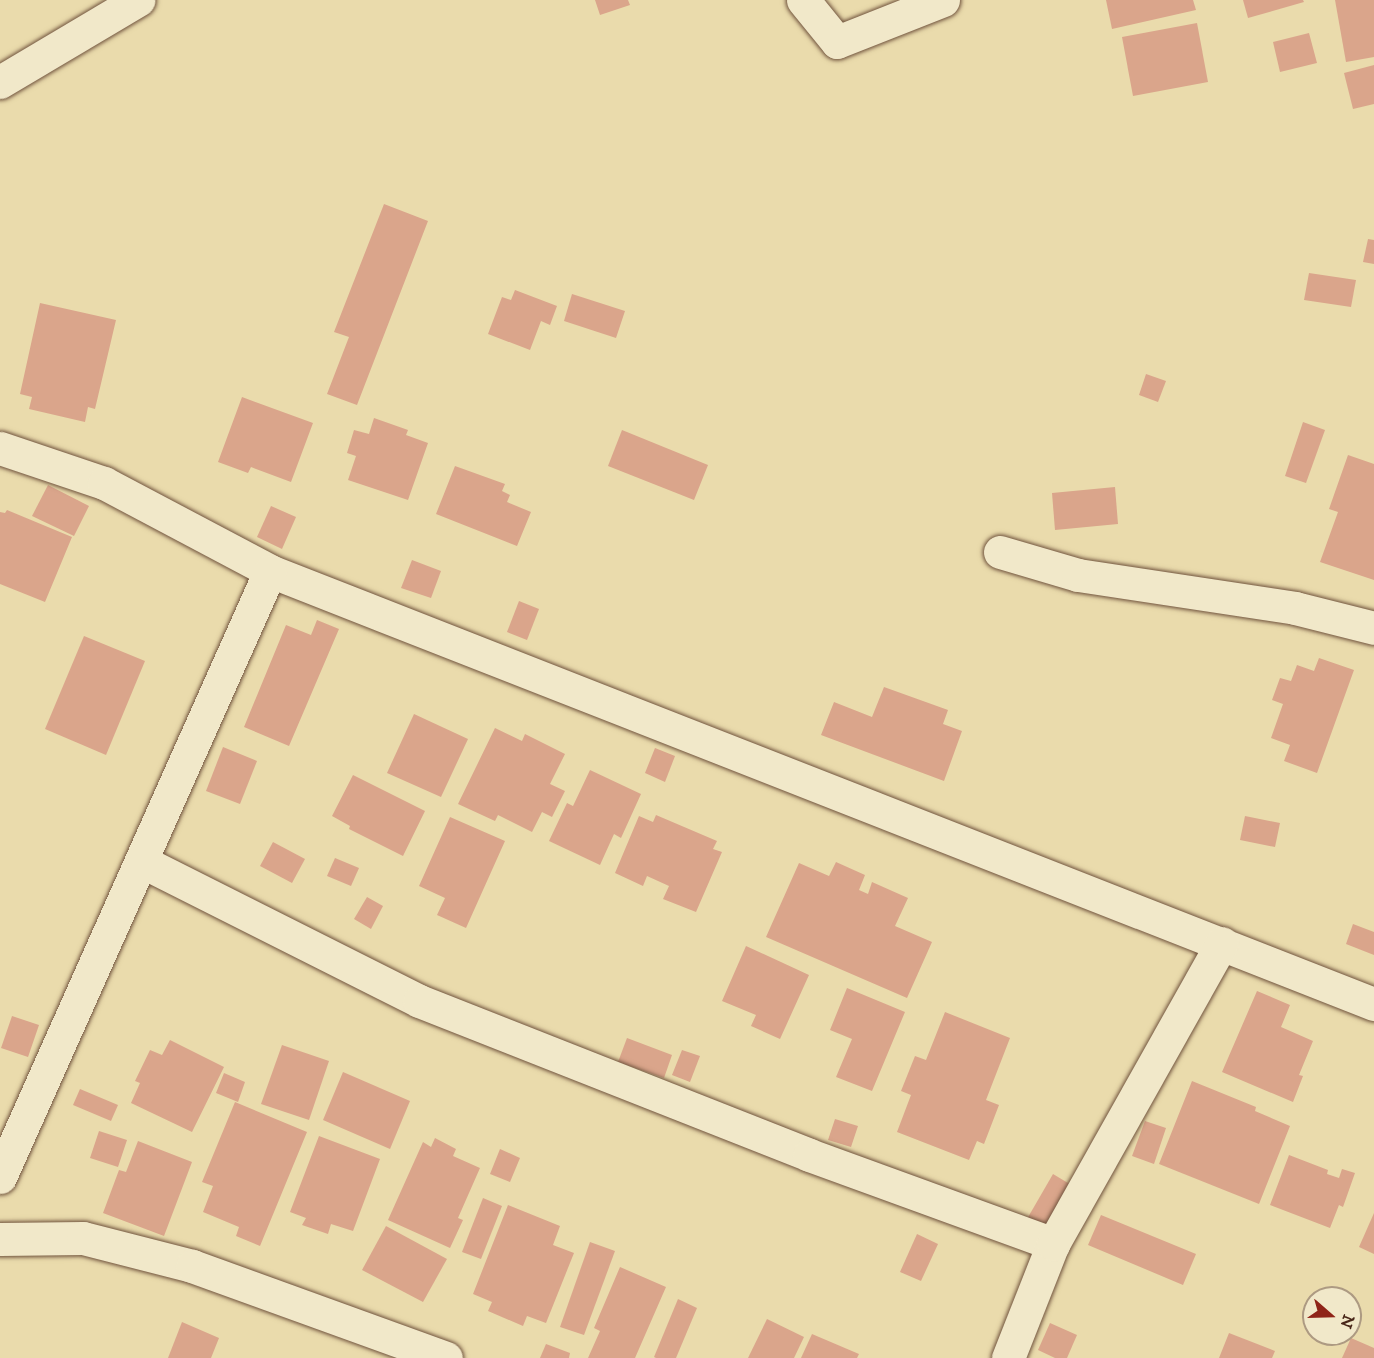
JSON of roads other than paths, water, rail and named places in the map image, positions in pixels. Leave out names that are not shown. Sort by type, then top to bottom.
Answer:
[{"type":"street","points":[[0,82],[138,0]]},
{"type":"street","points":[[803,0],[837,42],[943,0]]},
{"type":"street","points":[[0,448],[104,483],[270,571],[1374,1004]]},
{"type":"street","points":[[1000,552],[1078,575],[1295,608],[1374,628]]},
{"type":"street","points":[[0,1178],[270,571]]},
{"type":"street","points":[[141,861],[419,1001],[809,1155],[1053,1244]]},
{"type":"street","points":[[1008,1358],[1053,1244],[1222,943]]},
{"type":"street","points":[[0,1239],[83,1238],[192,1266],[446,1358]]}]
